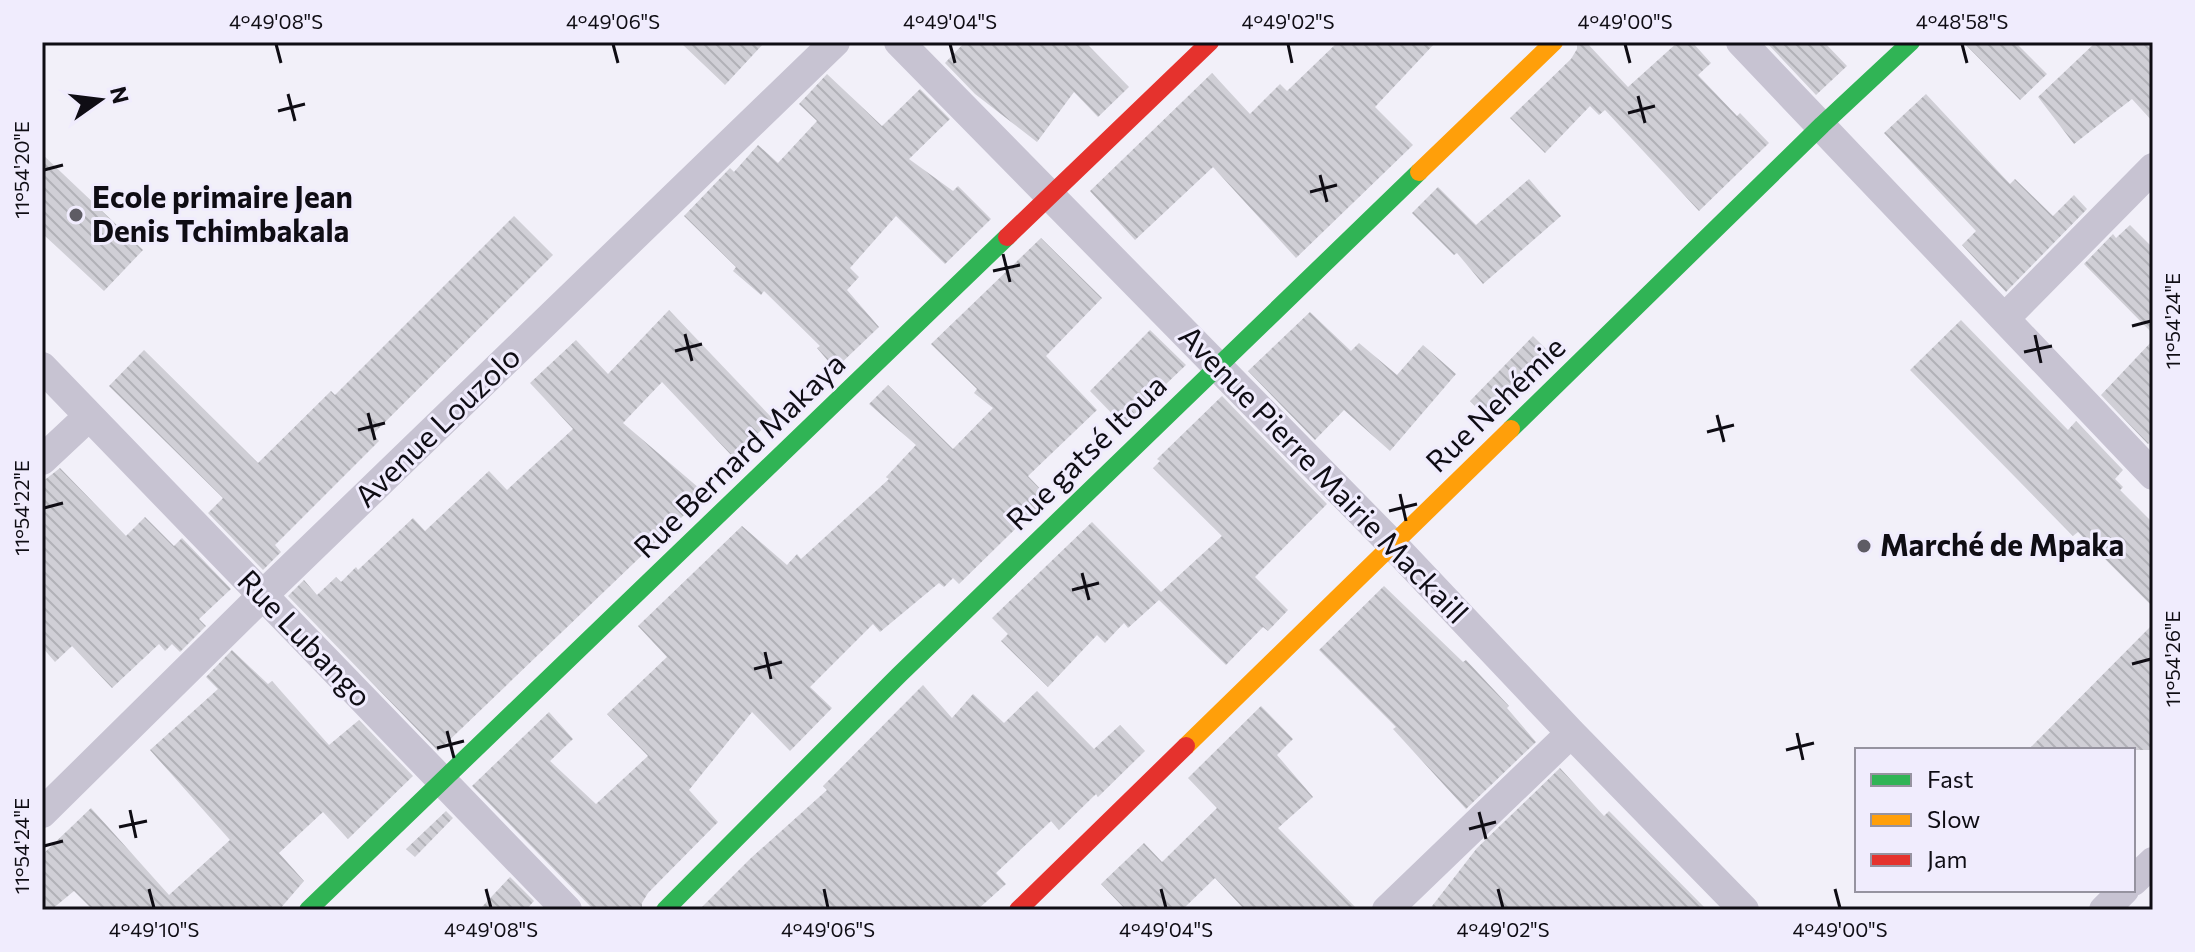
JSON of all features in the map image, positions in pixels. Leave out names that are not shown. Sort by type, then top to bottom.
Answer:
[{"type":"street","name":"Avenue Louzolo","points":[[42,813],[835,42]]},
{"type":"street","name":"Avenue Pierre Mairie Mackaill","points":[[899,42],[1218,365],[1744,910]]},
{"type":"street","name":"Rue Bernard Makaya","points":[[308,910],[1210,42]]},
{"type":"street","name":"Rue gatsé Itoua","points":[[665,910],[899,675],[1554,42]]},
{"type":"street","points":[[1741,42],[2153,475]]},
{"type":"street","name":"Rue Nehémie","points":[[1018,910],[1822,125],[1911,42]]},
{"type":"street","points":[[2005,318],[2153,168]]},
{"type":"street","name":"Rue Lubango","points":[[42,367],[567,910]]},
{"type":"street","points":[[42,460],[89,416]]},
{"type":"street","points":[[1387,910],[1571,733]]},
{"type":"street","points":[[2135,879],[2153,862]]},
{"type":"street","points":[[2104,910],[2122,892]]},
{"type":"building","points":[[680,42],[765,42],[725,85]]},
{"type":"building","points":[[965,42],[1085,42],[1129,87],[1098,117],[1074,92],[1037,142],[975,94],[945,63]]},
{"type":"building","points":[[1338,42],[1436,42],[1375,107],[1413,145],[1296,258],[1213,167],[1135,240],[1090,191],[1212,73],[1250,114],[1280,84],[1287,91]]},
{"type":"building","points":[[1577,42],[1586,42],[1628,87],[1678,42],[1692,42],[1711,63],[1698,75],[1737,116],[1740,113],[1769,143],[1699,211],[1605,110],[1599,115],[1590,106],[1545,153],[1510,118],[1571,59]]},
{"type":"building","points":[[1766,42],[1824,42],[1847,66],[1816,95]]},
{"type":"building","points":[[1963,42],[2015,42],[2047,74],[2020,100]]},
{"type":"building","points":[[2096,42],[2153,42],[2153,122],[2132,99],[2074,144],[2038,97]]},
{"type":"building","points":[[827,74],[882,126],[920,89],[950,119],[909,159],[953,191],[958,186],[991,219],[945,264],[896,216],[850,268],[859,277],[847,290],[879,327],[835,369],[817,348],[820,346],[764,291],[761,295],[733,271],[736,267],[684,216],[730,168],[734,172],[758,145],[778,163],[817,121],[799,104]]},
{"type":"building","points":[[1926,94],[2010,184],[2015,179],[2053,216],[2074,195],[2087,209],[2006,292],[1962,245],[1976,231],[1884,133]]},
{"type":"building","points":[[42,154],[143,250],[104,291],[42,233]]},
{"type":"building","points":[[1529,179],[1561,216],[1483,284],[1457,253],[1454,255],[1412,213],[1438,187],[1476,225]]},
{"type":"building","points":[[514,216],[553,255],[373,434],[379,441],[275,545],[281,552],[263,570],[208,513],[223,498],[109,386],[144,350],[258,463],[331,391],[335,395]]},
{"type":"building","points":[[2130,225],[2153,248],[2153,334],[2084,264],[2113,234],[2116,238]]},
{"type":"building","points":[[1041,238],[1102,298],[1046,356],[1097,410],[1028,476],[1048,497],[959,584],[953,578],[944,587],[939,583],[880,632],[873,624],[810,687],[832,708],[790,751],[752,712],[689,790],[718,822],[648,893],[642,910],[594,910],[472,786],[549,712],[573,739],[550,761],[596,804],[648,756],[607,714],[667,657],[638,626],[742,526],[787,565],[797,554],[801,559],[889,479],[886,477],[916,445],[869,404],[888,385],[953,449],[993,408],[974,393],[977,389],[931,344]]},
{"type":"building","points":[[669,310],[773,419],[733,457],[662,382],[623,423],[706,494],[438,751],[288,596],[304,580],[317,595],[336,577],[341,582],[413,518],[425,531],[489,471],[507,490],[573,429],[530,383],[576,340],[608,374]]},
{"type":"building","points":[[1310,312],[1351,351],[1359,343],[1397,375],[1423,345],[1456,374],[1390,451],[1344,410],[1315,440],[1248,371]]},
{"type":"building","points":[[1961,320],[2068,430],[2076,421],[2123,470],[2115,479],[2123,487],[2120,490],[2153,523],[2153,607],[2078,532],[2073,536],[1910,370]]},
{"type":"building","points":[[1150,330],[1186,365],[1123,425],[1090,391]]},
{"type":"building","points":[[1533,336],[1552,355],[1487,418],[1470,401]]},
{"type":"building","points":[[2153,340],[2153,439],[2148,444],[2101,395]]},
{"type":"building","points":[[1222,396],[1327,504],[1255,577],[1288,610],[1268,631],[1263,627],[1226,665],[1159,600],[1128,628],[1124,623],[1105,643],[1097,635],[1048,687],[1001,641],[1008,634],[992,618],[1092,522],[1161,592],[1222,536],[1153,468],[1160,461],[1157,459]]},
{"type":"building","points":[[60,468],[126,536],[145,517],[174,546],[182,538],[231,589],[199,619],[206,626],[180,652],[172,644],[165,651],[159,644],[112,688],[72,646],[55,662],[42,647],[42,482]]},
{"type":"building","points":[[1384,586],[1463,662],[1466,660],[1509,706],[1507,708],[1536,742],[1466,809],[1393,729],[1396,727],[1319,650]]},
{"type":"building","points":[[2153,624],[2153,750],[2030,748]]},
{"type":"building","points":[[232,650],[268,684],[272,681],[329,745],[359,720],[413,776],[348,839],[323,812],[279,853],[304,881],[279,910],[93,910],[74,891],[51,910],[42,910],[42,855],[91,808],[169,895],[230,840],[150,750],[218,689],[206,677]]},
{"type":"building","points":[[923,685],[952,718],[973,694],[1004,723],[1037,691],[1094,749],[1120,725],[1145,751],[1059,830],[1051,821],[996,873],[1006,884],[977,910],[699,910],[827,790],[823,786]]},
{"type":"building","points":[[1261,706],[1293,739],[1277,755],[1313,797],[1278,828],[1358,910],[1245,910],[1215,878],[1182,910],[1126,910],[1101,884],[1144,843],[1162,862],[1217,808],[1188,778]]},
{"type":"building","points":[[1560,768],[1604,816],[1609,811],[1707,910],[1429,910],[1477,848]]},
{"type":"building","points":[[446,811],[453,818],[415,857],[406,849]]},
{"type":"building","points":[[510,877],[534,901],[526,910],[479,910]]},
{"type":"traffic: fast","points":[[1511,429],[1911,42]]},
{"type":"traffic: fast","points":[[665,910],[899,675],[1419,172]]},
{"type":"traffic: fast","points":[[308,910],[1007,237]]},
{"type":"traffic: slow","points":[[1419,172],[1554,42]]},
{"type":"traffic: slow","points":[[1186,746],[1511,429]]},
{"type":"traffic: jam","points":[[1007,237],[1210,42]]},
{"type":"traffic: jam","points":[[1018,910],[1186,746]]},
{"type":"place","name":"Ecole primaire Jean Denis Tchimbakala","points":[[76,215]]},
{"type":"place","name":"Marché de Mpaka","points":[[1864,546]]}]
